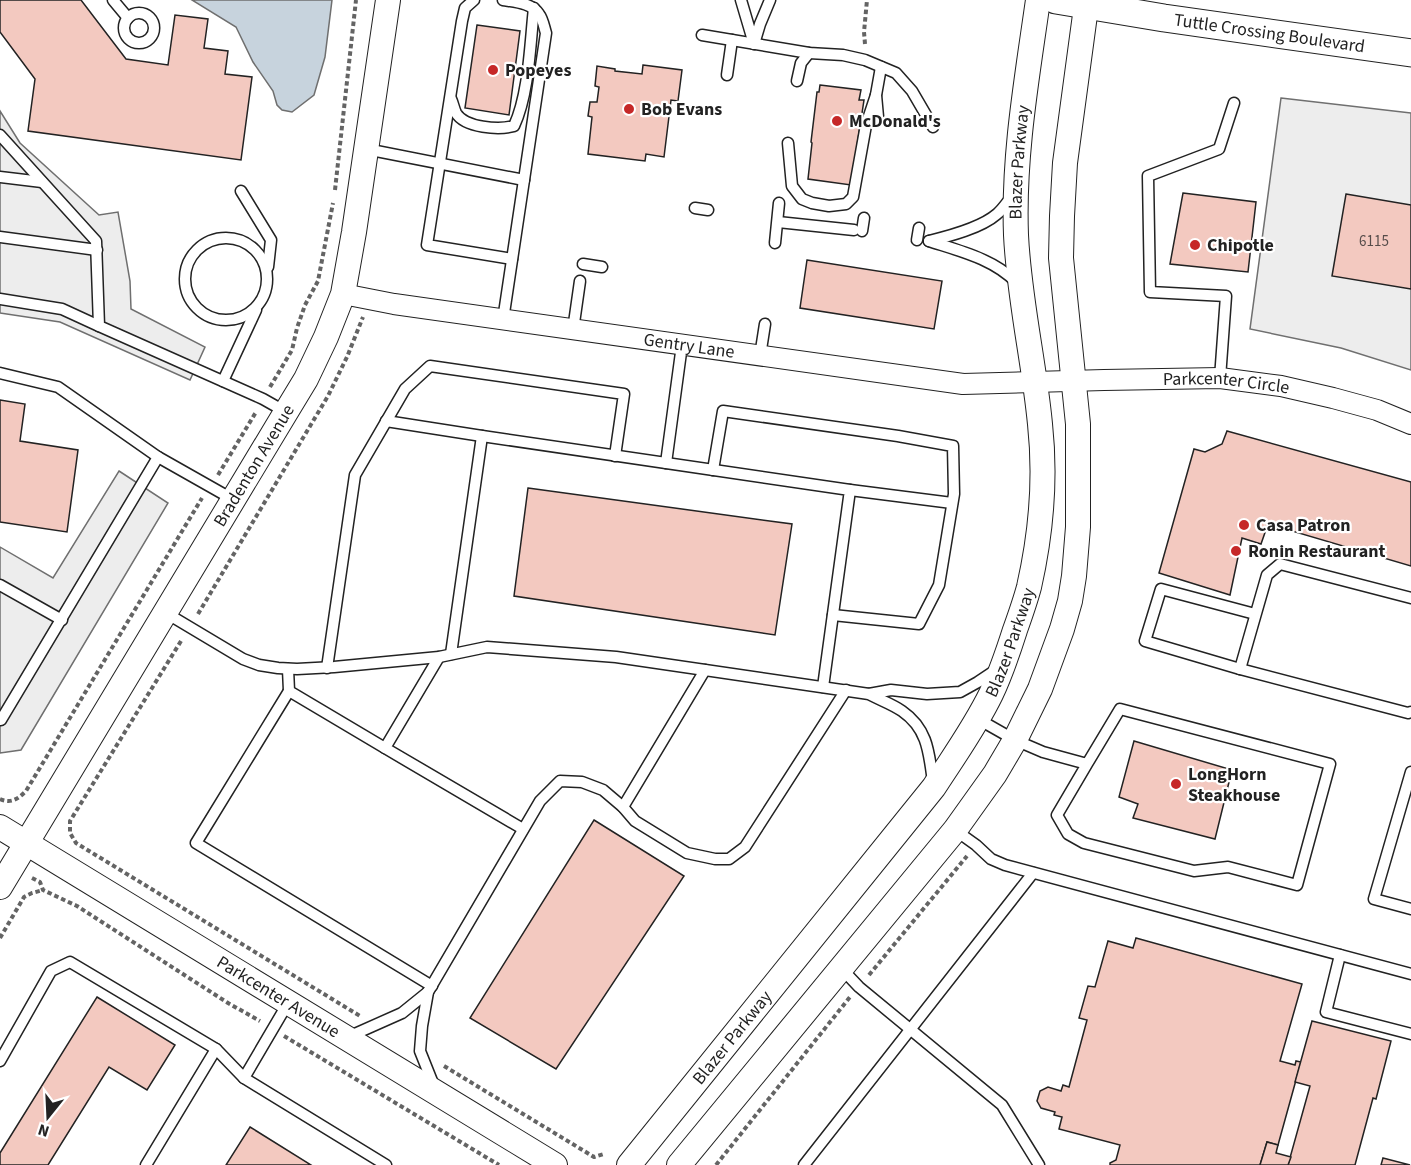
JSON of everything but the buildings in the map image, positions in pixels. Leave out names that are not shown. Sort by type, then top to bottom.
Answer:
[{"type":"main road","name":"Tuttle Crossing Boulevard","points":[[1056,0],[1087,3],[1164,18],[1411,53]]},
{"type":"street","name":"Bradenton Avenue","points":[[0,887],[306,379],[326,336],[343,294],[388,0]]},
{"type":"street","name":"Blazer Parkway","points":[[629,1165],[934,787],[978,719],[1004,665],[1029,588],[1041,522],[1041,427],[1016,235],[1021,124],[1038,0]]},
{"type":"street","points":[[679,1165],[955,830],[995,774],[1015,740],[1040,689],[1062,629],[1070,601],[1078,527],[1078,424],[1061,258],[1062,216],[1065,163],[1087,3]]},
{"type":"street","name":"Gentry Lane","points":[[343,294],[503,320],[963,384],[1035,382]]},
{"type":"street","name":"Parkcenter Circle","points":[[1035,382],[1220,378],[1281,386],[1333,398],[1377,410],[1411,424]]},
{"type":"street","name":"Parkcenter Avenue","points":[[0,827],[555,1165]]},
{"type":"lane","points":[[113,0],[128,18]]},
{"type":"lane","points":[[474,0],[465,8],[462,21],[427,245],[512,259]]},
{"type":"lane","points":[[503,0],[517,2],[534,9],[540,15],[546,33],[503,320]]},
{"type":"lane","points":[[741,0],[754,44]]},
{"type":"lane","points":[[754,44],[770,0]]},
{"type":"lane","points":[[450,96],[456,114],[466,122],[503,129],[514,126],[520,112],[530,52],[534,9]]},
{"type":"lane","points":[[702,35],[809,54],[843,55],[865,60],[896,73],[912,91],[933,127]]},
{"type":"lane","points":[[727,75],[732,40]]},
{"type":"lane","points":[[797,81],[801,63],[809,54]]},
{"type":"lane","points":[[788,143],[792,186],[802,199],[829,206],[846,204],[853,196],[866,125],[876,95],[880,67]]},
{"type":"lane","points":[[876,95],[878,117]]},
{"type":"lane","points":[[1220,378],[1226,296],[1150,292],[1148,176],[1219,149],[1234,103]]},
{"type":"lane","points":[[0,135],[96,241],[99,326]]},
{"type":"lane","points":[[366,149],[524,180]]},
{"type":"lane","points":[[0,177],[42,182]]},
{"type":"lane","points":[[1017,190],[990,219],[958,234],[929,241],[990,262],[1009,275],[1021,287]]},
{"type":"lane","points":[[224,381],[268,283],[267,271],[271,240],[241,191]]},
{"type":"lane","points":[[775,243],[779,204]]},
{"type":"lane","points":[[695,208],[708,210]]},
{"type":"lane","points":[[778,222],[858,231],[864,218]]},
{"type":"lane","points":[[917,240],[919,228]]},
{"type":"lane","points":[[0,237],[97,250]]},
{"type":"lane","points":[[258,307],[232,320],[218,320],[205,314],[194,304],[187,292],[185,278],[188,264],[195,251],[207,242],[219,238],[231,238],[255,248],[263,259],[267,271]]},
{"type":"lane","points":[[583,264],[602,267]]},
{"type":"lane","points":[[573,330],[580,281]]},
{"type":"lane","points":[[0,299],[62,309],[224,381],[286,412]]},
{"type":"lane","points":[[760,356],[765,324]]},
{"type":"lane","points":[[666,463],[682,345]]},
{"type":"lane","points":[[327,668],[355,475],[405,389],[430,366],[624,394],[615,456]]},
{"type":"lane","points":[[0,373],[58,387],[158,457],[234,500]]},
{"type":"lane","points":[[713,470],[723,411],[898,436],[953,447],[954,494],[939,585],[919,624],[833,615]]},
{"type":"lane","points":[[386,421],[615,456],[952,503]]},
{"type":"lane","points":[[451,654],[482,436]]},
{"type":"lane","points":[[0,719],[62,620],[158,457]]},
{"type":"lane","points":[[823,687],[850,490]]},
{"type":"lane","points":[[1240,669],[1267,575],[1280,564],[1411,598]]},
{"type":"lane","points":[[0,585],[62,620]]},
{"type":"lane","points":[[1256,614],[1161,589],[1145,641],[1240,669],[1411,712]]},
{"type":"lane","points":[[166,613],[243,658],[259,665],[288,669],[327,668],[439,657],[487,647],[616,657],[869,694],[914,720],[928,746],[934,787]]},
{"type":"lane","points":[[385,748],[439,657]]},
{"type":"lane","points":[[869,694],[891,690],[927,694],[960,692],[1004,665]]},
{"type":"lane","points":[[288,669],[289,691],[195,843],[430,989]]},
{"type":"lane","points":[[623,807],[705,670]]},
{"type":"lane","points":[[437,1094],[420,1051],[422,1026],[430,989],[540,801],[560,781],[582,782],[603,790],[635,821],[687,853],[729,860],[745,847],[846,690]]},
{"type":"lane","points":[[289,691],[523,829]]},
{"type":"lane","points":[[1120,709],[1330,764],[1297,885],[1228,867],[1194,871],[1084,843],[1068,834],[1057,815],[1087,764],[1120,709]]},
{"type":"lane","points":[[978,719],[1015,740],[1043,752],[1087,764]]},
{"type":"lane","points":[[1411,772],[1374,899],[1411,909]]},
{"type":"lane","points":[[955,830],[991,859],[1005,865],[1411,974]]},
{"type":"lane","points":[[804,1165],[1033,873]]},
{"type":"lane","points":[[1340,955],[1326,1012],[1411,1034]]},
{"type":"lane","points":[[0,1061],[51,971],[70,962],[216,1049],[244,1078],[386,1165]]},
{"type":"lane","points":[[841,968],[859,987],[1002,1105],[1040,1165]]},
{"type":"lane","points":[[346,1038],[402,1013],[430,989]]},
{"type":"lane","points":[[244,1078],[288,1003]]},
{"type":"lane","points":[[146,1165],[216,1049]]},
{"type":"path","points":[[0,799],[13,801],[26,791],[292,350],[305,305],[318,281],[334,195],[356,0]]},
{"type":"path","points":[[372,300],[359,323],[347,357],[328,396],[190,628],[70,822],[70,833],[76,843],[376,1024]]},
{"type":"path","points":[[716,1165],[976,845]]},
{"type":"path","points":[[12,866],[40,882],[43,890]]},
{"type":"path","points":[[0,938],[24,897],[43,890],[77,906],[228,1003],[499,1165]]},
{"type":"path","points":[[420,1051],[594,1157],[604,1154]]},
{"type":"shaded area","points":[[192,0],[332,0],[325,57],[314,95],[292,112],[282,110],[277,105],[273,91],[253,62],[236,27]]},
{"type":"shaded area","points":[[1281,98],[1411,113],[1411,370],[1341,348],[1250,329]]},
{"type":"shaded area","points":[[0,111],[20,143],[99,215],[118,212],[130,281],[131,309],[205,347],[190,380],[60,322],[0,313]]},
{"type":"shaded area","points":[[119,471],[168,503],[21,750],[0,753],[0,547],[53,578]]},
{"type":"place","name":"Popeyes","points":[[493,70]]},
{"type":"place","name":"Bob Evans","points":[[629,109]]},
{"type":"place","name":"McDonald's","points":[[837,121]]},
{"type":"place","name":"Chipotle","points":[[1195,245]]},
{"type":"place","name":"Casa Patron","points":[[1244,525]]},
{"type":"place","name":"Ronin Restaurant","points":[[1236,551]]},
{"type":"place","name":"LongHorn Steakhouse","points":[[1176,784]]}]
